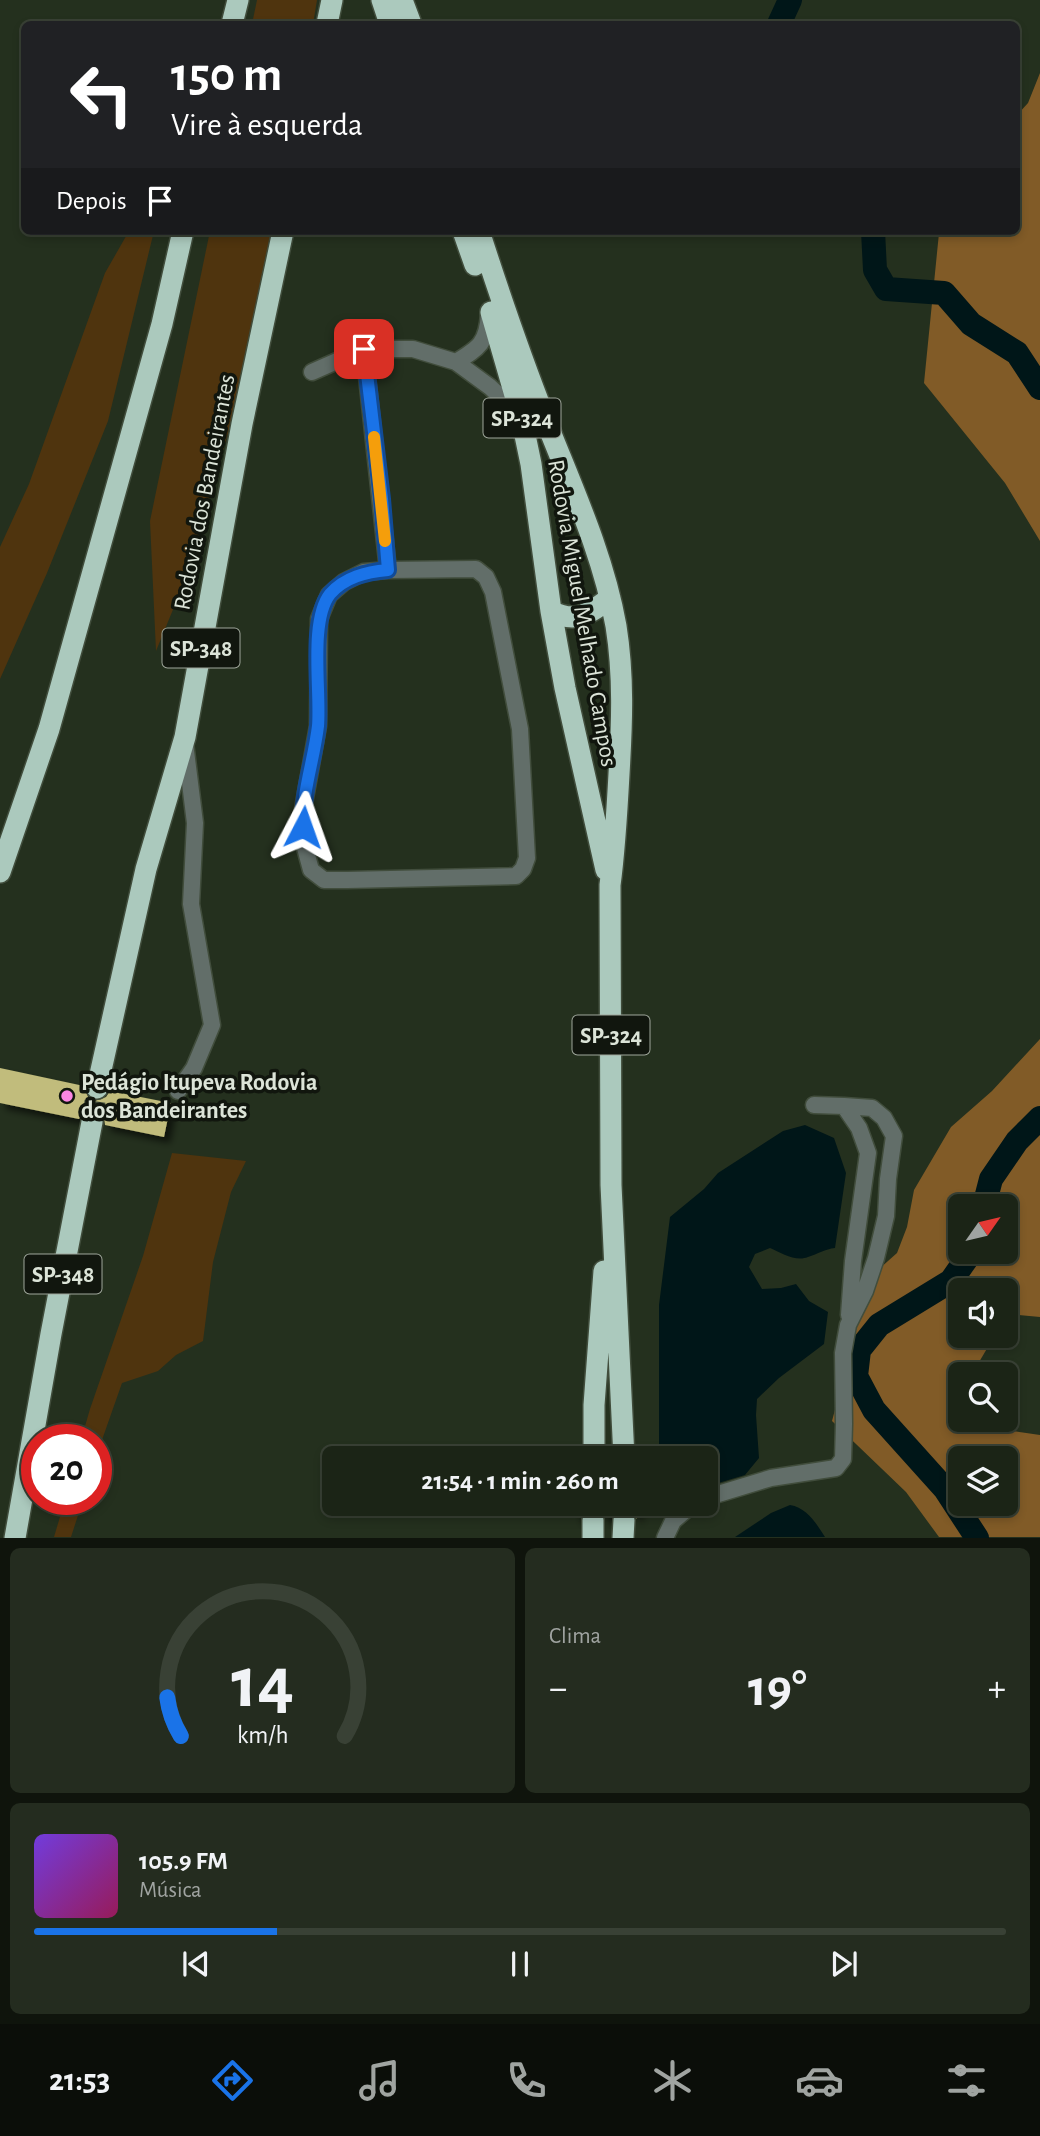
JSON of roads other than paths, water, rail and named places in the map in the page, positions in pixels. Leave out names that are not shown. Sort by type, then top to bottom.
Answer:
[{"type":"highway","points":[[233,21],[238,0]]},
{"type":"highway","points":[[328,21],[332,0]]},
{"type":"highway","points":[[382,0],[389,21]]},
{"type":"highway","points":[[402,0],[411,21]]},
{"type":"highway","points":[[0,872],[48,729],[162,324],[182,235]]},
{"type":"highway","name":"Rodovia dos Bandeirantes","points":[[97,1088],[146,869],[185,737],[242,424],[282,235]]},
{"type":"highway","name":"Rodovia Miguel Melhado Campos","points":[[464,235],[489,305],[521,416],[531,464],[551,611],[565,688],[610,885]]},
{"type":"highway","name":"Rodovia Miguel Melhado Campos","points":[[480,235],[514,339],[580,505],[610,598],[620,658],[623,714],[610,885],[611,1185],[623,1446]]},
{"type":"highway","points":[[551,611],[564,618],[575,618],[597,608],[610,598]]},
{"type":"highway","name":"SP-348","points":[[15,1538],[92,1122]]},
{"type":"highway","name":"Rodovia Miguel Melhado Campos","points":[[594,1446],[594,1405],[611,1185]]},
{"type":"street","points":[[409,0],[412,21]]},
{"type":"street","points":[[456,362],[477,349],[485,339],[489,305]]},
{"type":"street","points":[[364,349],[388,570]]},
{"type":"street","points":[[312,372],[364,349],[413,349],[456,362],[490,387],[521,416]]},
{"type":"street","points":[[476,569],[486,577],[493,592],[520,729],[527,858],[523,869],[516,876],[324,880],[311,870],[304,844],[303,809],[318,726],[319,619],[329,595],[344,582],[365,572],[388,570],[476,569]]},
{"type":"street","points":[[178,1091],[194,1068],[212,1026],[191,904],[195,823],[185,737]]},
{"type":"street","points":[[814,1105],[872,1108],[884,1118],[894,1136],[886,1216],[876,1258],[865,1291],[848,1325]]},
{"type":"street","points":[[718,1494],[743,1485],[835,1468],[843,1459],[843,1353],[868,1153],[859,1128],[844,1106]]},
{"type":"street","points":[[666,1538],[673,1521],[679,1516]]},
{"type":"waterway","points":[[780,21],[790,0]]},
{"type":"waterway","points":[[873,235],[875,270],[886,289],[944,293],[971,324],[1017,353],[1040,388]]},
{"type":"waterway","points":[[987,1194],[991,1179],[1017,1141],[1040,1118]]},
{"type":"waterway","points":[[963,1264],[951,1281],[879,1325],[859,1350],[856,1376],[874,1410],[945,1489],[977,1538]]},
{"type":"tunnel","points":[[92,1122],[97,1088]]},
{"type":"place","name":"Pedágio Itupeva Rodovia dos Bandeirantes","points":[[67,1096]]}]
